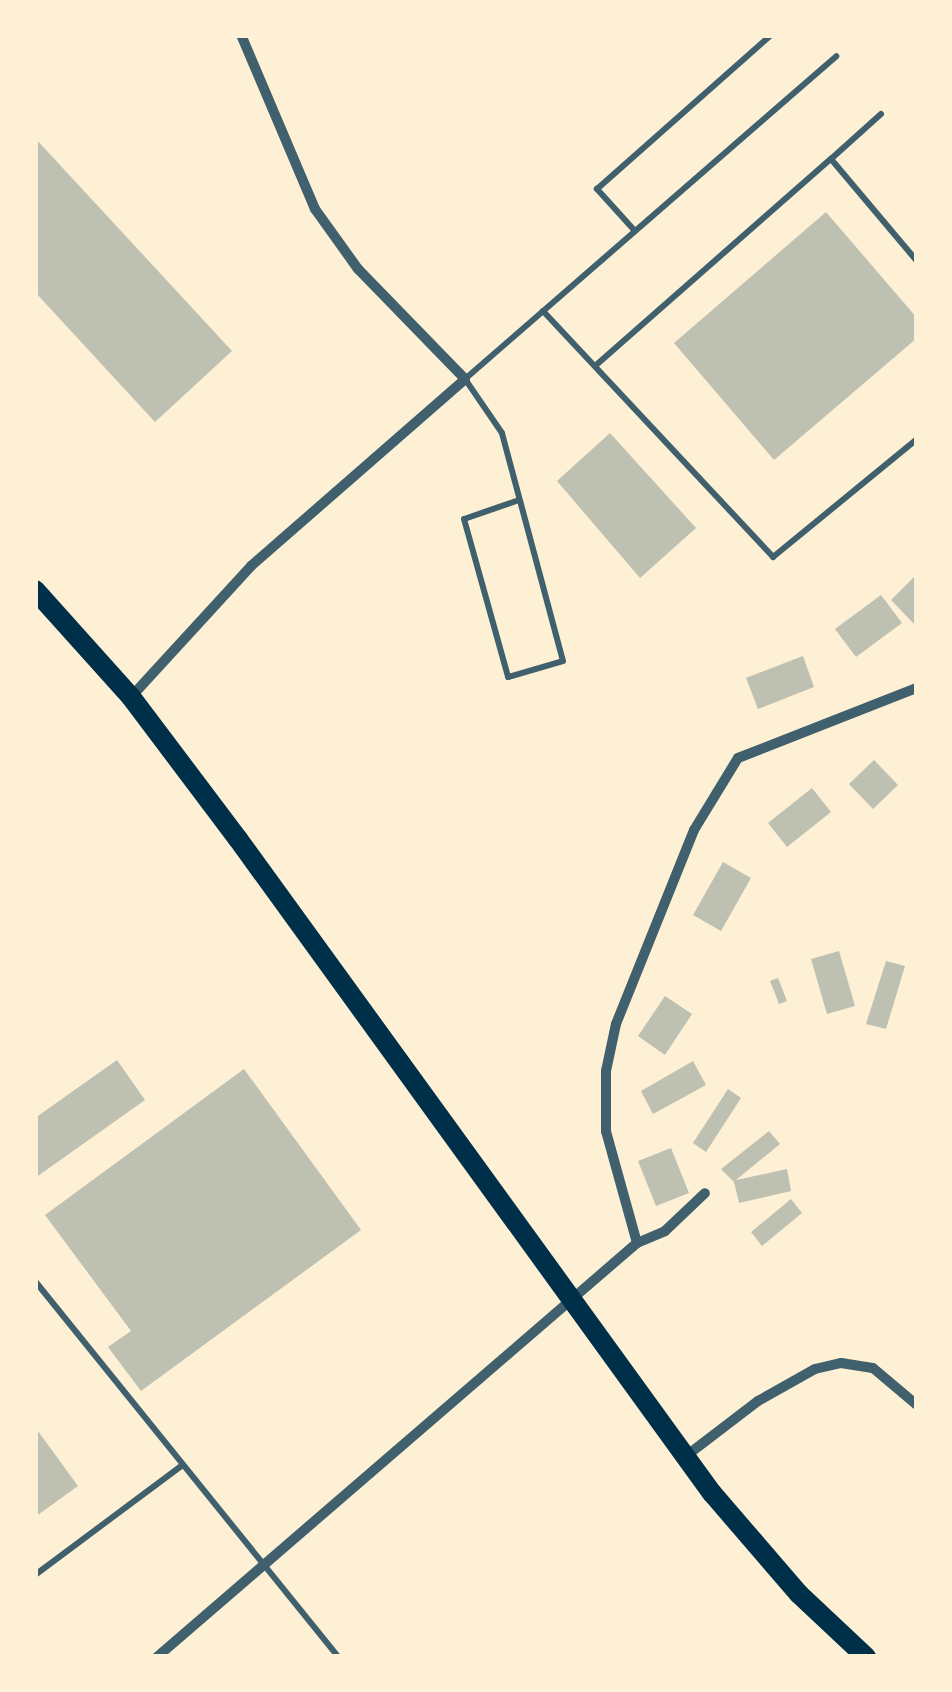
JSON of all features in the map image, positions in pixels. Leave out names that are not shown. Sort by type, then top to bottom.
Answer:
[{"type":"main road","points":[[35,590],[131,697],[685,1457],[770,1563],[866,1657]]},
{"type":"street","points":[[131,697],[251,566],[465,379],[358,269],[314,209],[242,35]]},
{"type":"street","points":[[636,1243],[606,1131],[606,1072],[616,1024],[694,830],[727,769],[751,750],[854,718],[917,688]]},
{"type":"street","points":[[158,1657],[636,1243],[664,1231],[705,1193]]},
{"type":"street","points":[[685,1457],[758,1402],[815,1369],[841,1363],[874,1368],[917,1405]]},
{"type":"lane","points":[[635,231],[597,189],[772,35]]},
{"type":"lane","points":[[520,500],[464,519],[508,677],[563,661],[520,500],[502,433],[465,379],[836,56]]},
{"type":"lane","points":[[595,366],[882,114]]},
{"type":"lane","points":[[831,159],[917,261]]},
{"type":"lane","points":[[543,310],[772,557],[917,439]]},
{"type":"lane","points":[[35,1281],[338,1657]]},
{"type":"lane","points":[[35,1575],[181,1466]]},
{"type":"building","points":[[35,138],[232,351],[155,422],[35,292]]},
{"type":"building","points":[[826,212],[917,318],[917,338],[774,460],[674,343]]},
{"type":"building","points":[[610,433],[696,528],[640,578],[557,481]]},
{"type":"building","points":[[915,576],[917,623],[915,625],[891,600]]},
{"type":"building","points":[[881,595],[902,623],[856,657],[835,629]]},
{"type":"building","points":[[803,656],[814,687],[758,709],[746,678]]},
{"type":"building","points":[[874,760],[898,785],[873,809],[849,784]]},
{"type":"building","points":[[812,788],[831,812],[787,847],[768,823]]},
{"type":"building","points":[[723,862],[751,878],[721,931],[693,915]]},
{"type":"building","points":[[839,951],[855,1006],[827,1014],[811,959]]},
{"type":"building","points":[[886,961],[905,966],[886,1029],[866,1024]]},
{"type":"building","points":[[778,978],[787,1001],[779,1004],[770,981]]},
{"type":"building","points":[[665,996],[692,1014],[665,1055],[638,1036]]},
{"type":"building","points":[[117,1060],[145,1100],[35,1178],[35,1118]]},
{"type":"building","points":[[693,1061],[706,1085],[653,1114],[641,1091]]},
{"type":"building","points":[[244,1069],[361,1230],[141,1391],[108,1347],[131,1331],[45,1215]]},
{"type":"building","points":[[728,1089],[741,1098],[706,1152],[693,1143]]},
{"type":"building","points":[[769,1131],[780,1144],[736,1180],[787,1169],[791,1191],[739,1203],[734,1182],[721,1169]]},
{"type":"building","points":[[671,1148],[689,1193],[656,1206],[638,1161]]},
{"type":"building","points":[[791,1199],[802,1213],[762,1246],[751,1232]]},
{"type":"building","points":[[35,1427],[78,1486],[35,1517]]}]
